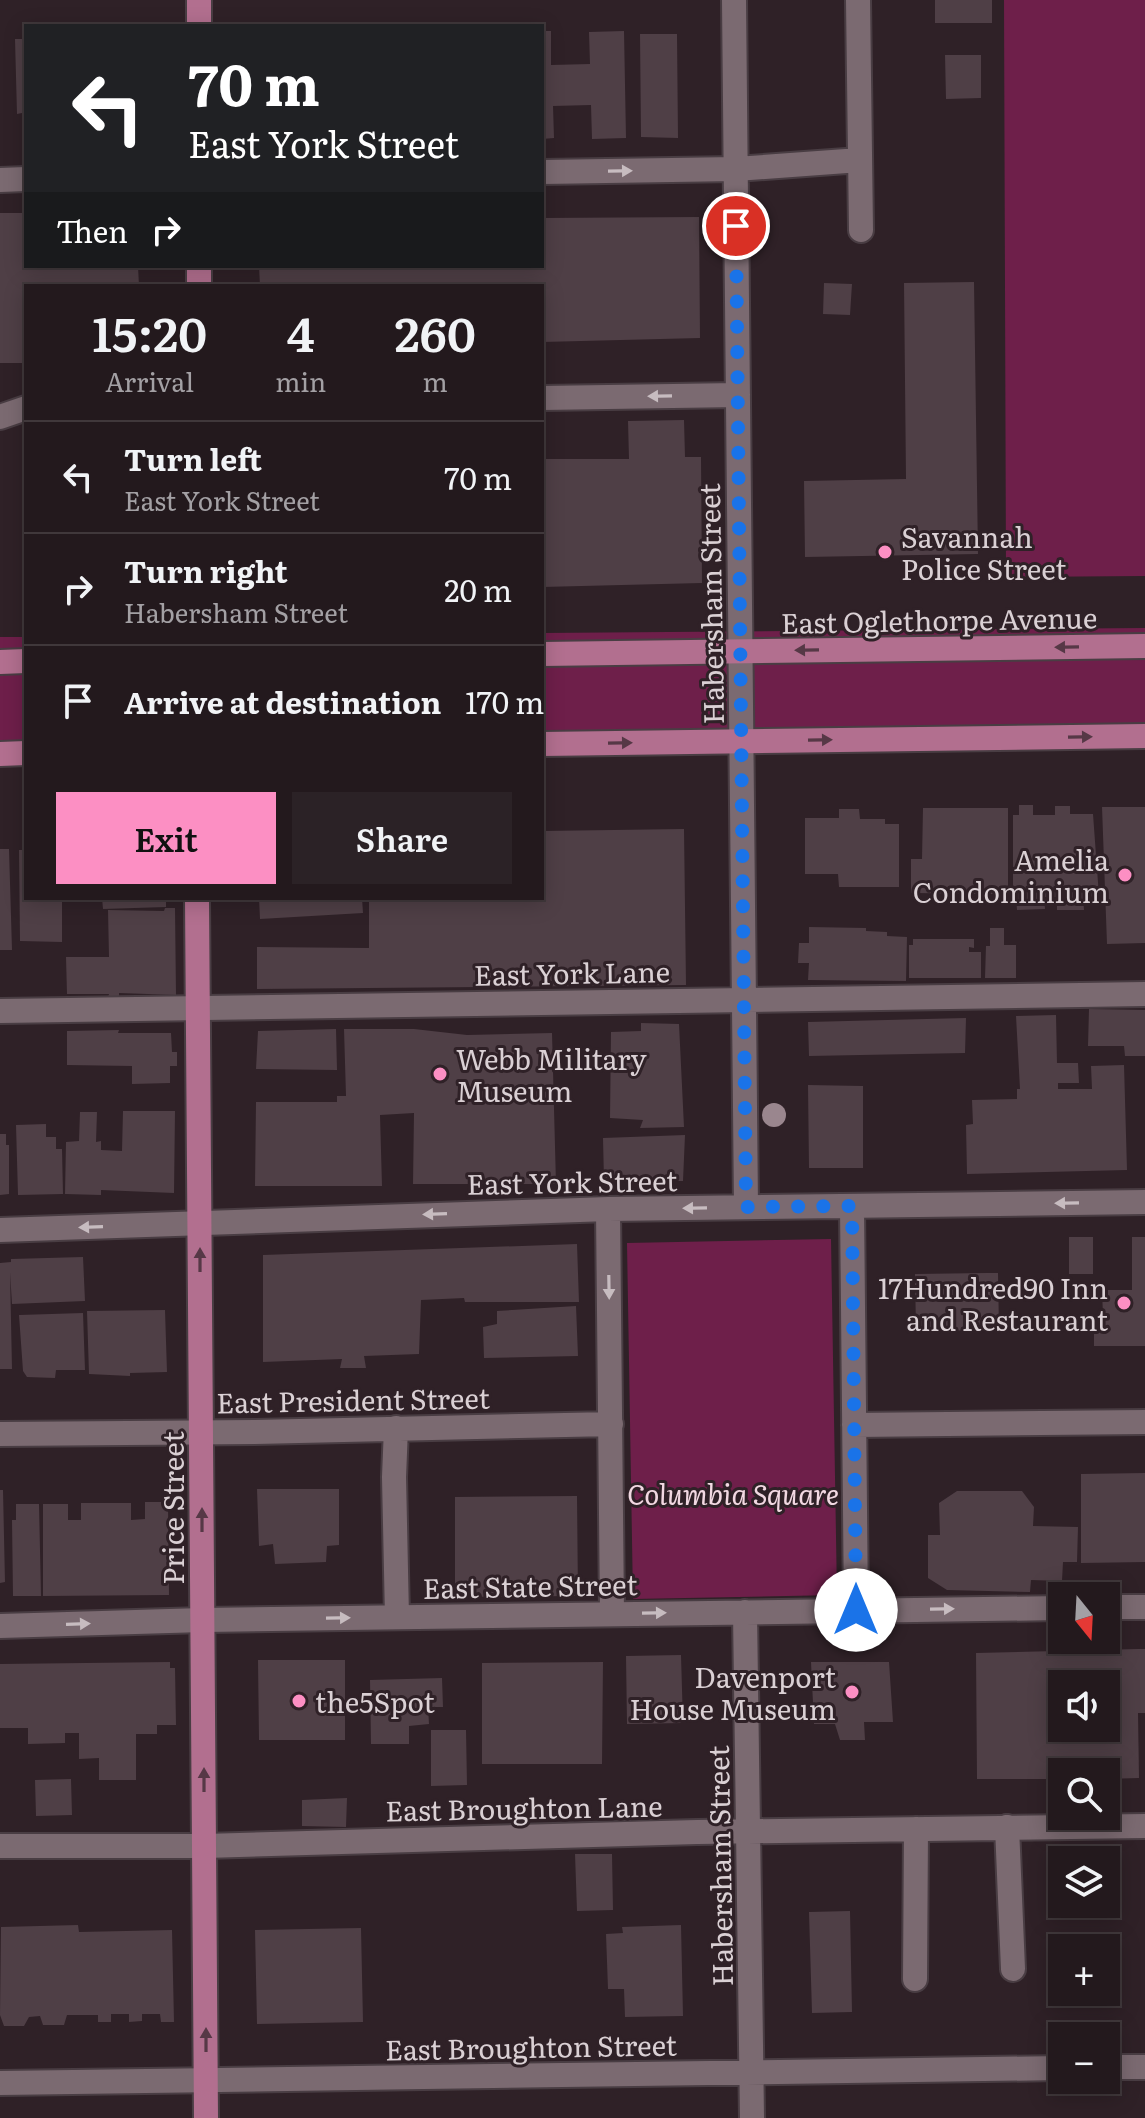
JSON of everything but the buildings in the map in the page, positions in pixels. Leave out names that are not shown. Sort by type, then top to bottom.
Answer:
[{"type":"main road","points":[[199,0],[199,24]]},
{"type":"main road","name":"East Oglethorpe Avenue","points":[[544,654],[1145,646]]},
{"type":"main road","points":[[0,662],[24,661]]},
{"type":"main road","points":[[544,744],[1145,736]]},
{"type":"main road","points":[[0,754],[24,753]]},
{"type":"main road","name":"Price Street","points":[[197,900],[206,2118]]},
{"type":"street","name":"Habersham Street","points":[[734,0],[746,1207]]},
{"type":"street","points":[[858,0],[861,230]]},
{"type":"street","points":[[544,172],[736,169],[860,160]]},
{"type":"street","points":[[0,180],[24,179]]},
{"type":"street","points":[[544,398],[738,395]]},
{"type":"street","points":[[0,417],[24,409]]},
{"type":"street","name":"East York Lane","points":[[0,1011],[1145,994]]},
{"type":"street","name":"East York Street","points":[[0,1230],[608,1209],[1145,1202]]},
{"type":"street","points":[[852,1206],[856,1610]]},
{"type":"street","points":[[608,1209],[612,1614]]},
{"type":"street","points":[[854,1425],[1145,1422]]},
{"type":"street","name":"East President Street","points":[[0,1434],[611,1424]]},
{"type":"street","points":[[396,1428],[397,1617]]},
{"type":"street","points":[[1120,1607],[1145,1607]]},
{"type":"street","name":"East State Street","points":[[0,1626],[203,1620],[1048,1608]]},
{"type":"street","name":"Habersham Street","points":[[745,1612],[752,2118]]},
{"type":"street","name":"East Broughton Lane","points":[[0,1846],[205,1846],[748,1832],[1145,1826]]},
{"type":"street","points":[[1007,1827],[1013,1969]]},
{"type":"street","points":[[915,1979],[916,1829]]},
{"type":"street","points":[[1120,2067],[1145,2067]]},
{"type":"street","name":"East Broughton Street","points":[[0,2083],[1048,2068]]},
{"type":"green space","points":[[1004,0],[1145,0],[1145,576],[1006,577]]},
{"type":"green space","points":[[1145,628],[1145,743],[544,753],[544,633]]},
{"type":"green space","points":[[0,637],[24,637],[24,761],[0,762]]},
{"type":"green space","name":"Columbia Square","points":[[831,1239],[837,1595],[633,1599],[627,1243]]},
{"type":"place","name":"Savannah Police Street","points":[[885,552]]},
{"type":"place","name":"Amelia Condominium","points":[[1125,875]]},
{"type":"place","name":"Webb Military Museum","points":[[440,1074]]},
{"type":"place","name":"17Hundred90 Inn and Restaurant","points":[[1124,1303]]},
{"type":"place","name":"Davenport House Museum","points":[[852,1692]]},
{"type":"place","name":"the5Spot","points":[[299,1701]]},
{"type":"route","points":[[736,226],[746,1207],[852,1206],[856,1610]]}]
